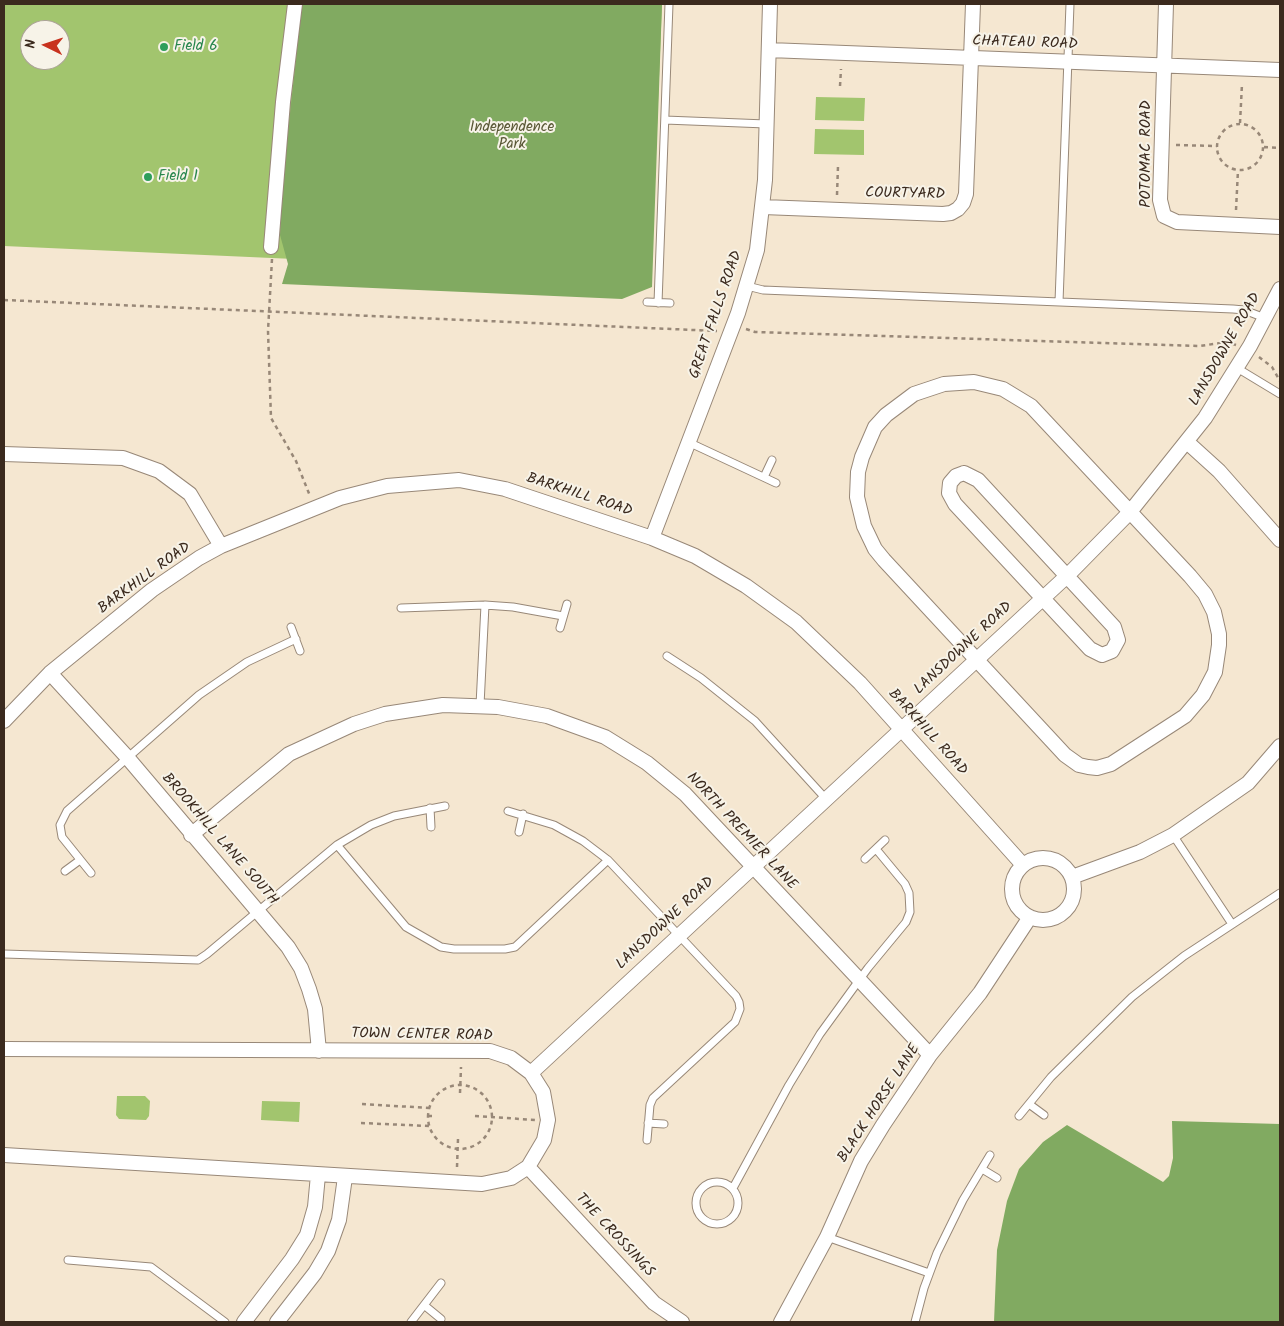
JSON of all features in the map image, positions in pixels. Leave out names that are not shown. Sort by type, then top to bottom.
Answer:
[{"type":"street","points":[[271,247],[283,102],[295,4]]},
{"type":"street","name":"GREAT FALLS ROAD","points":[[652,538],[733,328],[757,250],[763,207],[770,4]]},
{"type":"street","name":"COURTYARD","points":[[763,207],[943,214],[954,212],[964,203],[966,194],[973,4]]},
{"type":"street","name":"POTOMAC ROAD","points":[[1166,4],[1160,200],[1164,216],[1177,222],[1280,227]]},
{"type":"street","name":"CHATEAU ROAD","points":[[769,50],[1280,70]]},
{"type":"street","name":"LANSDOWNE ROAD","points":[[531,1073],[1043,599],[1130,512],[1187,442],[1237,368],[1266,318],[1280,289]]},
{"type":"street","points":[[974,382],[1003,389],[1016,395],[1037,411],[1130,512],[1200,587],[1210,603],[1217,622],[1219,645],[1214,672],[1203,695],[1193,708],[1111,764],[1088,767],[1072,761],[1060,750],[875,549],[864,526],[857,497],[858,472],[862,457],[875,427],[886,415],[914,394],[944,384],[974,382]]},
{"type":"street","points":[[1187,442],[1219,470],[1280,540]]},
{"type":"street","points":[[4,454],[123,458],[159,471],[190,494],[221,546]]},
{"type":"street","points":[[960,474],[974,476],[1068,575],[1117,632],[1118,640],[1112,651],[1102,655],[1094,652],[955,504],[949,493],[953,479],[960,474]]},
{"type":"street","name":"BARKHILL ROAD","points":[[4,721],[50,673],[152,590],[199,558],[221,546],[340,498],[387,486],[459,480],[505,489],[652,538],[718,569],[775,606],[817,640],[901,729],[1023,865]]},
{"type":"street","name":"BROOKHILL LANE SOUTH","points":[[50,673],[127,757],[258,910],[288,948],[301,968],[315,1009],[319,1051]]},
{"type":"street","name":"NORTH PREMIER LANE","points":[[192,835],[289,754],[354,724],[408,710],[443,705],[480,705],[547,716],[605,737],[630,752],[685,794],[930,1055]]},
{"type":"street","points":[[1072,877],[1140,852],[1173,835],[1230,798],[1248,783],[1280,746]]},
{"type":"street","points":[[1051,858],[1064,865],[1072,877],[1075,891],[1067,909],[1052,919],[1038,920],[1030,917],[1019,908],[1012,891],[1014,877],[1023,865],[1034,859],[1051,858]]},
{"type":"street","name":"BLACK HORSE LANE","points":[[781,1322],[827,1237],[861,1161],[904,1092],[930,1055],[980,993],[1030,917]]},
{"type":"street","name":"TOWN CENTER ROAD","points":[[4,1049],[490,1051],[511,1058],[531,1073],[543,1092],[548,1120],[544,1140],[528,1167]]},
{"type":"street","points":[[4,1155],[482,1184],[511,1178],[528,1167]]},
{"type":"street","name":"THE CROSSINGS","points":[[528,1167],[654,1303],[682,1322]]},
{"type":"street","points":[[244,1322],[292,1259],[307,1235],[315,1208],[318,1175]]},
{"type":"street","points":[[277,1322],[315,1273],[328,1251],[339,1220],[345,1177]]},
{"type":"lane","points":[[658,303],[669,4]]},
{"type":"lane","points":[[1059,302],[1070,4]]},
{"type":"lane","points":[[665,120],[766,124]]},
{"type":"lane","points":[[747,286],[763,290],[1233,308],[1266,318]]},
{"type":"lane","points":[[647,302],[670,303]]},
{"type":"lane","points":[[1237,368],[1280,394]]},
{"type":"lane","points":[[688,442],[776,483]]},
{"type":"lane","points":[[764,477],[772,460]]},
{"type":"lane","points":[[560,628],[567,604]]},
{"type":"lane","points":[[401,608],[440,605],[485,605],[529,609],[564,616]]},
{"type":"lane","points":[[480,705],[485,605]]},
{"type":"lane","points":[[291,627],[300,651]]},
{"type":"lane","points":[[91,872],[62,837],[61,819],[76,800],[219,681],[254,659],[296,639]]},
{"type":"lane","points":[[667,656],[701,678],[755,721],[826,799]]},
{"type":"lane","points":[[4,954],[193,960],[207,954],[337,845],[371,825],[410,812],[445,806]]},
{"type":"lane","points":[[430,808],[431,827]]},
{"type":"lane","points":[[508,811],[542,819],[583,841],[608,860],[736,996],[740,1009],[735,1022],[653,1098],[650,1105],[647,1140]]},
{"type":"lane","points":[[519,832],[523,814]]},
{"type":"lane","points":[[1173,835],[1232,924]]},
{"type":"lane","points":[[865,859],[885,840]]},
{"type":"lane","points":[[337,845],[406,927],[441,947],[454,949],[505,949],[515,947],[608,860]]},
{"type":"lane","points":[[733,1188],[723,1182],[714,1182],[701,1189],[696,1202],[697,1210],[703,1218],[716,1224],[731,1219],[738,1203],[733,1188],[788,1085],[820,1034],[906,922],[910,912],[911,901],[906,884],[876,849]]},
{"type":"lane","points":[[66,871],[80,860]]},
{"type":"lane","points":[[1019,1116],[1068,1059],[1132,997],[1184,956],[1280,893]]},
{"type":"lane","points":[[1029,1104],[1044,1115]]},
{"type":"lane","points":[[648,1123],[664,1124]]},
{"type":"lane","points":[[915,1322],[929,1273],[948,1228],[990,1156]]},
{"type":"lane","points":[[982,1169],[997,1178]]},
{"type":"lane","points":[[827,1237],[929,1273]]},
{"type":"lane","points":[[68,1260],[151,1267],[225,1322]]},
{"type":"lane","points":[[411,1322],[441,1283]]},
{"type":"lane","points":[[424,1305],[442,1319]]},
{"type":"path","points":[[840,86],[841,69]]},
{"type":"path","points":[[1240,123],[1242,84]]},
{"type":"path","points":[[1240,123],[1251,126],[1258,132],[1264,147],[1256,164],[1247,169],[1238,170],[1229,167],[1222,161],[1217,146],[1225,130],[1240,123]]},
{"type":"path","points":[[1176,145],[1217,146]]},
{"type":"path","points":[[1264,147],[1280,148]]},
{"type":"path","points":[[837,195],[838,166]]},
{"type":"path","points":[[1236,210],[1238,170]]},
{"type":"path","points":[[271,247],[268,341],[271,418],[296,461],[314,507]]},
{"type":"path","points":[[4,300],[722,332],[733,328],[742,328],[755,332],[1190,346],[1227,342],[1234,343],[1272,367],[1280,382]]},
{"type":"path","points":[[460,1093],[461,1067]]},
{"type":"path","points":[[461,1085],[474,1088],[483,1095],[490,1104],[492,1118],[489,1131],[482,1141],[470,1148],[458,1150],[439,1142],[429,1126],[428,1116],[429,1108],[440,1092],[451,1086],[461,1085]]},
{"type":"path","points":[[362,1104],[429,1108]]},
{"type":"path","points":[[428,1116],[435,1116]]},
{"type":"path","points":[[475,1116],[540,1120]]},
{"type":"path","points":[[361,1123],[429,1126]]},
{"type":"path","points":[[458,1139],[458,1167]]},
{"type":"green space","name":"Independence Park","points":[[4,4],[662,4],[651,275],[4,246]]},
{"type":"green space","points":[[302,4],[662,4],[652,287],[622,299],[282,284],[288,264],[280,235],[283,177]]},
{"type":"green space","points":[[816,97],[865,98],[864,121],[815,120]]},
{"type":"green space","points":[[815,129],[864,130],[864,155],[814,154]]},
{"type":"green space","points":[[117,1096],[145,1096],[150,1101],[149,1116],[146,1120],[119,1119],[116,1115]]},
{"type":"green space","points":[[262,1101],[300,1102],[299,1122],[261,1120]]},
{"type":"green space","points":[[1172,1121],[1280,1124],[1280,1322],[994,1322],[997,1250],[1007,1201],[1019,1169],[1043,1142],[1067,1125],[1163,1182],[1169,1176],[1173,1158]]},
{"type":"place","name":"Field 6","points":[[164,47]]},
{"type":"place","name":"Field 1","points":[[148,177]]}]
